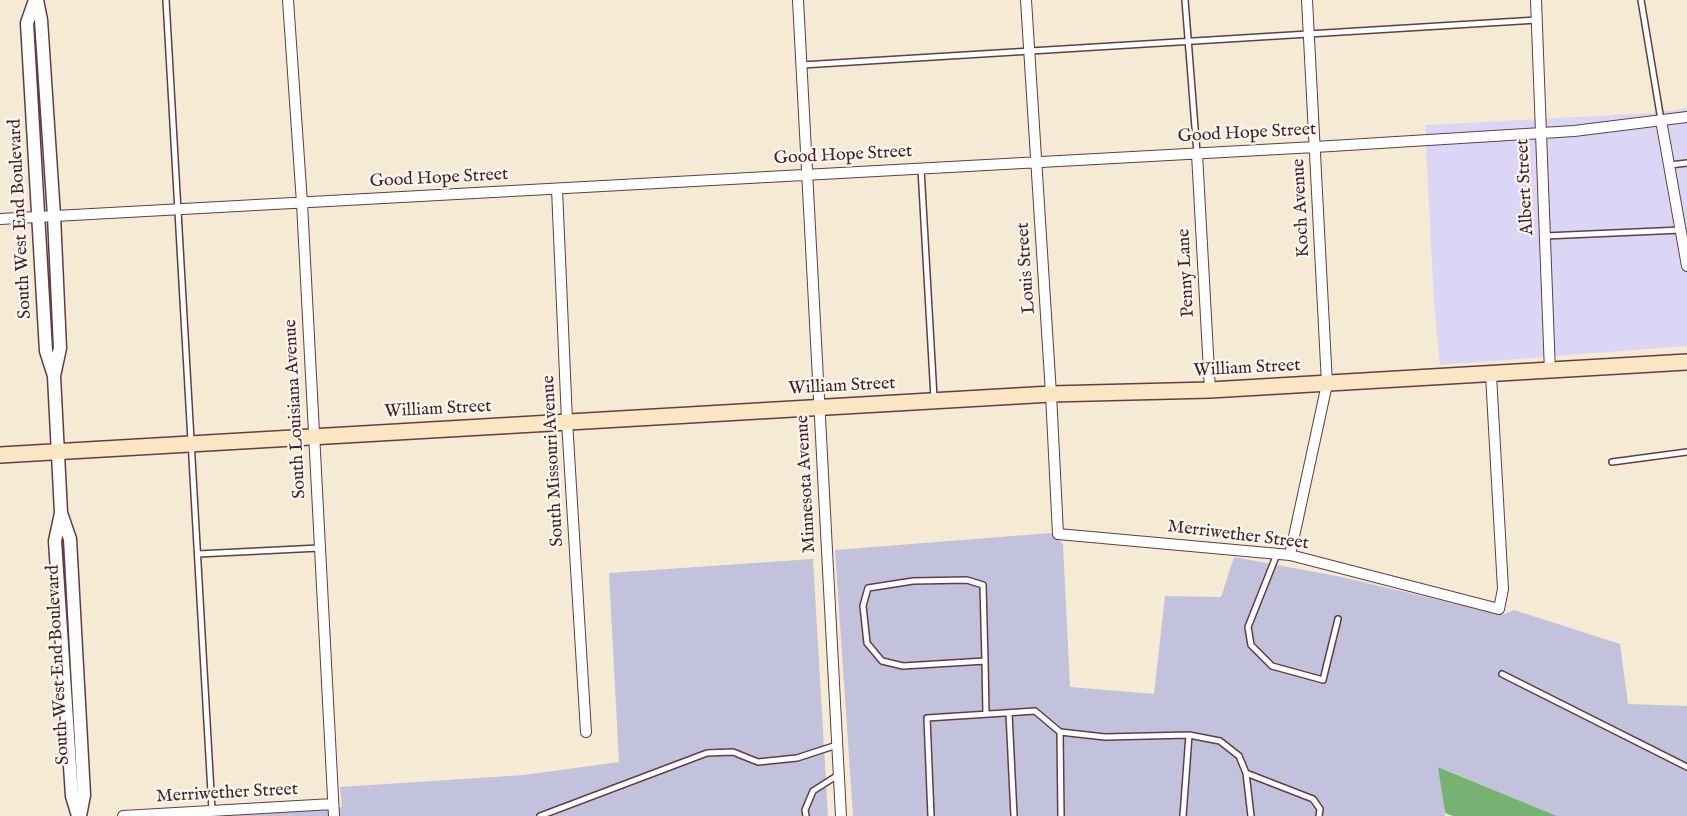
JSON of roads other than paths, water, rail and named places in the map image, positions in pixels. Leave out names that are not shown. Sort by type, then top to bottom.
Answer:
[{"type":"main road","name":"William Street","points":[[0,455],[1051,394],[1210,390],[1550,372],[1687,362]]},
{"type":"street","name":"South West End Boulevard","points":[[36,0],[41,20],[54,216],[60,348],[54,376],[57,452],[61,513],[70,538],[84,795],[79,816]]},
{"type":"street","name":"South West End Boulevard","points":[[36,0],[27,23],[46,351],[54,376]]},
{"type":"street","name":"South Louisiana Avenue","points":[[288,0],[302,203],[334,816]]},
{"type":"street","name":"Minnesota Avenue","points":[[798,0],[841,816]]},
{"type":"street","name":"Louis Street","points":[[1026,0],[1058,534]]},
{"type":"street","name":"Koch Avenue","points":[[1290,555],[1327,384],[1307,0]]},
{"type":"street","name":"Albert Street","points":[[1536,0],[1550,372]]},
{"type":"street","name":"Good Hope Street","points":[[0,219],[1315,147],[1540,132],[1687,117]]},
{"type":"street","points":[[1661,120],[1687,266]]},
{"type":"street","name":"Penny Lane","points":[[1197,154],[1210,390]]},
{"type":"street","name":"South Missouri Avenue","points":[[557,189],[567,421],[586,732]]},
{"type":"street","name":"Merriwether Street","points":[[1058,534],[1290,555],[1499,609],[1503,589],[1491,375]]},
{"type":"street","name":"Merriwether Street","points":[[123,816],[334,804]]},
{"type":"lane","points":[[166,0],[212,810]]},
{"type":"lane","points":[[1184,0],[1197,154]]},
{"type":"lane","points":[[1641,0],[1661,120]]},
{"type":"lane","points":[[802,65],[1537,20]]},
{"type":"lane","points":[[1670,165],[1687,163]]},
{"type":"lane","points":[[920,169],[935,401]]},
{"type":"lane","points":[[1545,236],[1681,230]]},
{"type":"lane","points":[[1612,462],[1687,452]]},
{"type":"lane","points":[[198,554],[319,548]]},
{"type":"lane","points":[[1277,554],[1248,628],[1251,645],[1272,666],[1323,680],[1338,619]]},
{"type":"lane","points":[[984,661],[902,666],[882,661],[867,643],[863,606],[868,588],[931,580],[967,580],[983,586],[986,714]]},
{"type":"lane","points":[[1502,674],[1687,767]]},
{"type":"lane","points":[[931,816],[927,718],[1035,711],[1060,732],[1105,736],[1189,736],[1220,741],[1239,756],[1246,773],[1251,816]]},
{"type":"lane","points":[[1010,713],[1014,816]]},
{"type":"lane","points":[[1060,732],[1061,816]]},
{"type":"lane","points":[[1182,816],[1189,736]]},
{"type":"lane","points":[[540,816],[707,754],[733,752],[758,762],[797,758],[837,745]]},
{"type":"lane","points":[[1246,773],[1313,799],[1320,809],[1319,816]]},
{"type":"lane","points":[[806,816],[805,810],[814,791],[839,775]]},
{"type":"lane","points":[[560,809],[560,816]]}]
